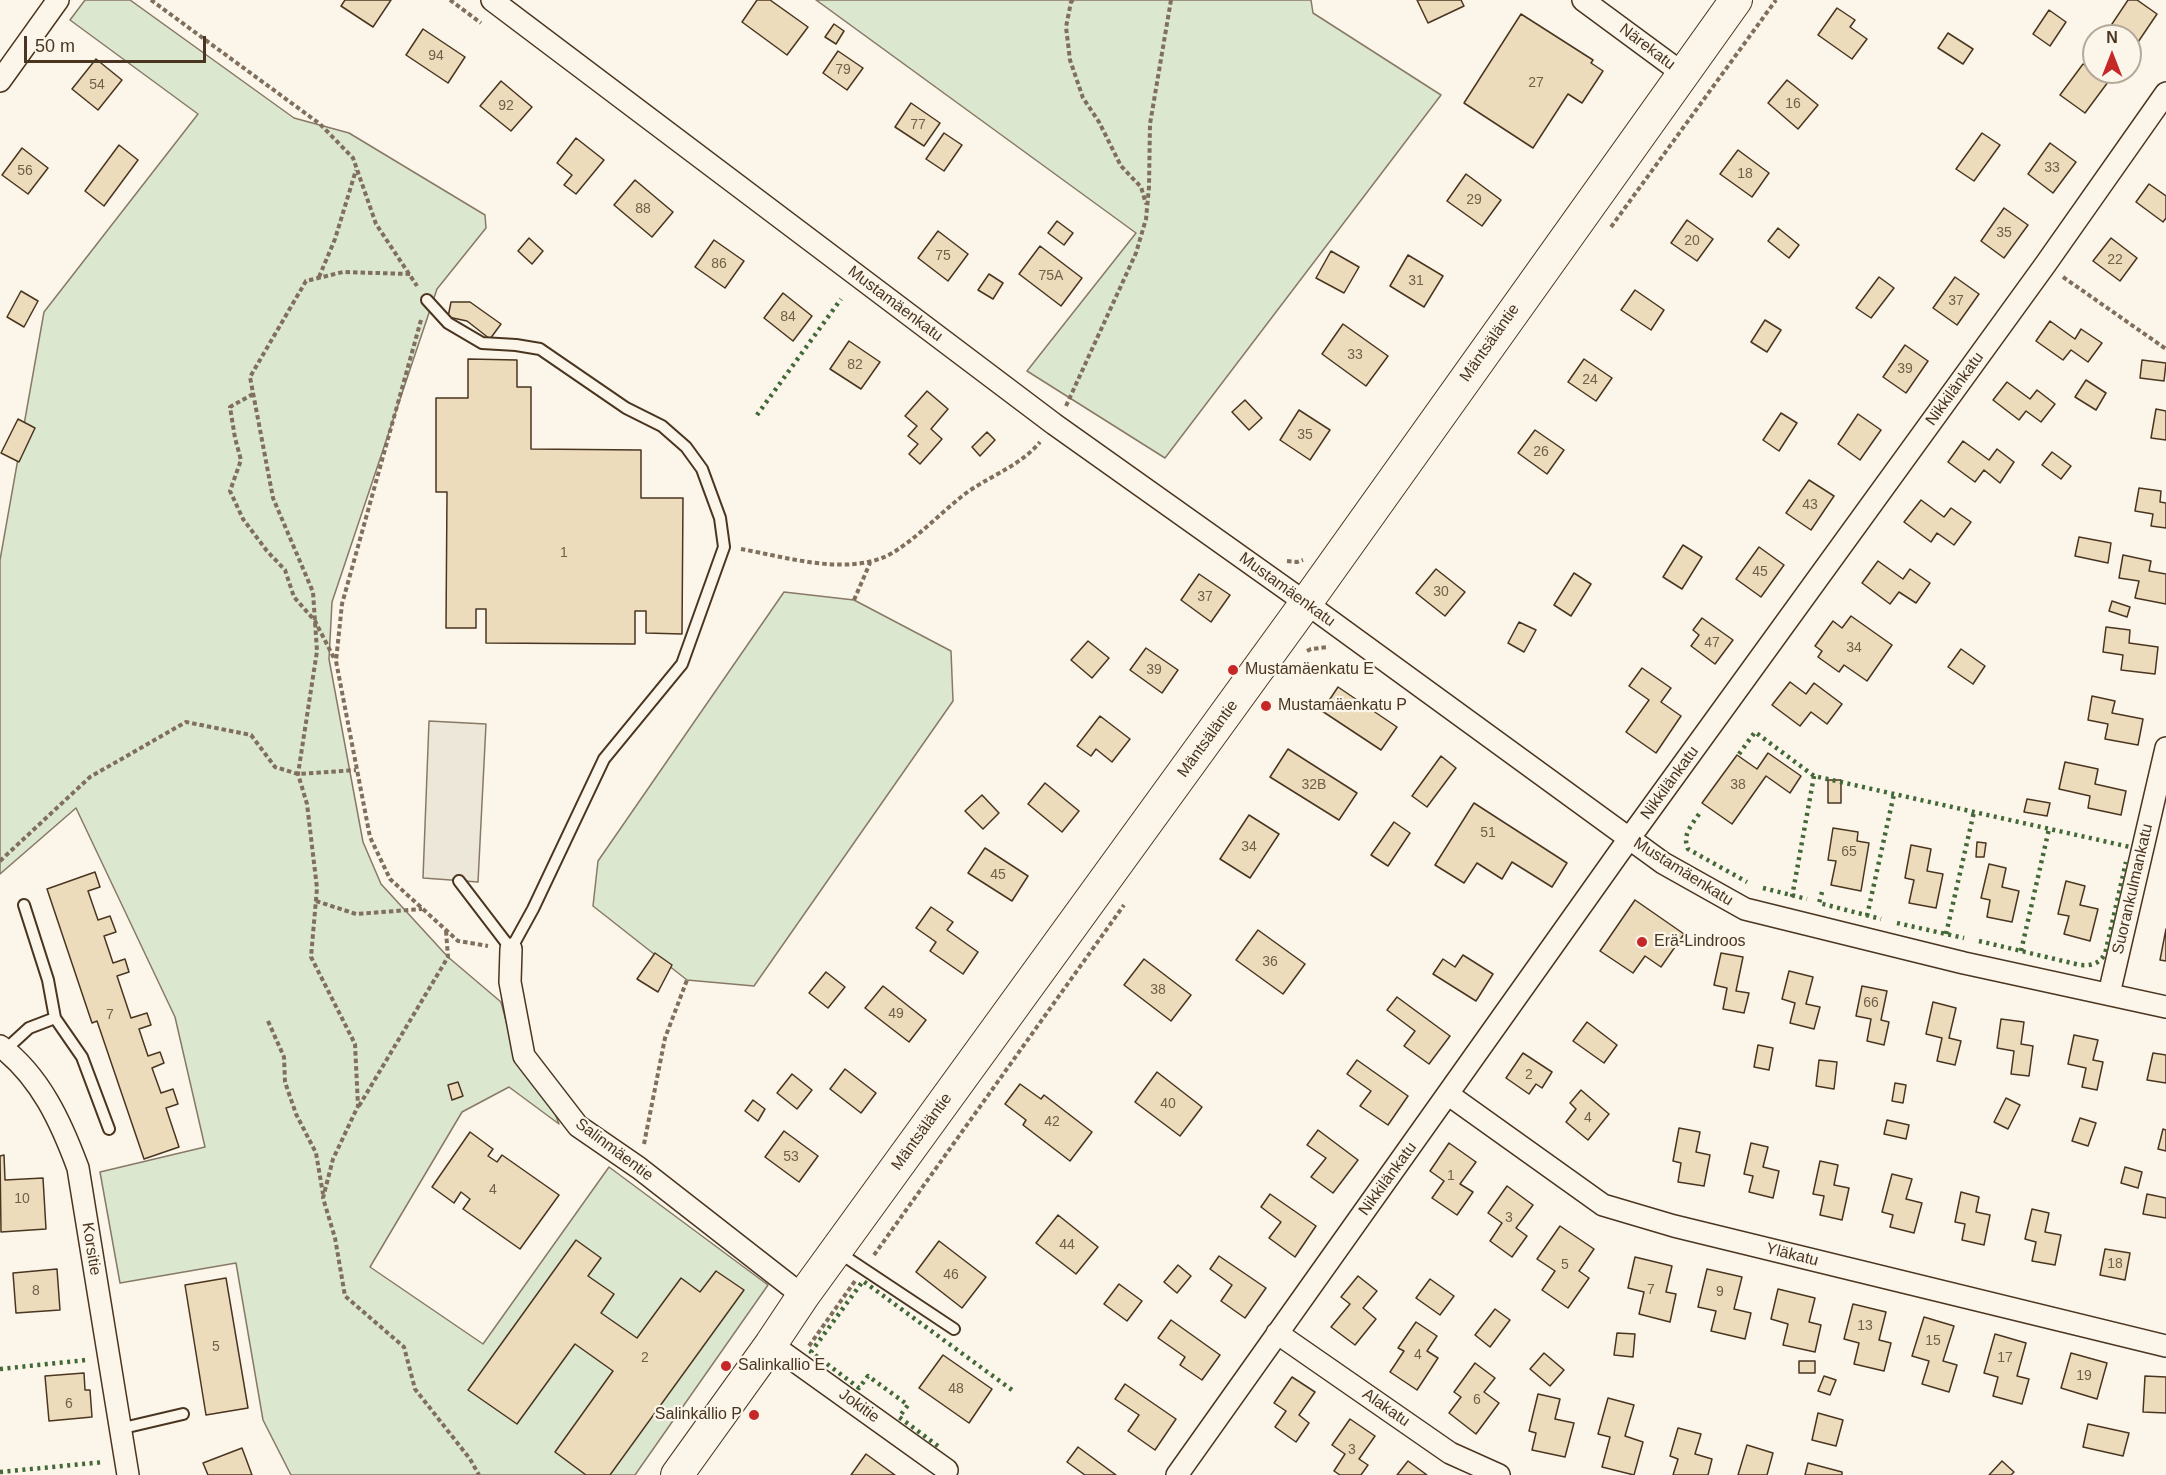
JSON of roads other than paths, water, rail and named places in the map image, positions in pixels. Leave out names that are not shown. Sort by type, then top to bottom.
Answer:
[{"type":"street","points":[[0,81],[58,0]]},
{"type":"street","name":"Mustamäenkatu","points":[[492,0],[1054,424],[1306,603],[1663,863],[1745,909],[1964,963],[2166,1007]]},
{"type":"street","name":"Närekatu","points":[[1584,0],[1682,73]]},
{"type":"street","name":"Mäntsäläntie","points":[[676,1475],[803,1296],[1306,603],[1736,0]]},
{"type":"street","name":"Nikkilänkatu","points":[[1178,1475],[1618,854],[2045,265],[2166,93]]},
{"type":"street","name":"Suorankulmankatu","points":[[2109,994],[2166,748]]},
{"type":"street","name":"Salinmäentie","points":[[511,949],[510,982],[524,1056],[578,1126],[639,1168],[803,1296]]},
{"type":"street","name":"Korsitie","points":[[2,1048],[32,1076],[62,1126],[78,1168],[128,1475]]},
{"type":"street","name":"Yläkatu","points":[[1449,1095],[1604,1205],[1674,1226],[2166,1346]]},
{"type":"street","name":"Alakatu","points":[[1277,1333],[1450,1453],[1499,1475]]},
{"type":"street","name":"Jokitie","points":[[771,1344],[947,1470]]},
{"type":"lane","points":[[427,300],[447,323],[482,344],[516,345],[540,350],[626,408],[662,426],[686,447],[702,469],[720,518],[724,547],[682,664],[604,759],[533,909],[511,949],[459,881]]},
{"type":"lane","points":[[24,905],[48,980],[55,1018],[82,1058],[109,1129]]},
{"type":"lane","points":[[2,1048],[29,1028],[55,1018]]},
{"type":"lane","points":[[836,1251],[954,1329]]},
{"type":"lane","points":[[119,1429],[183,1414]]},
{"type":"place","name":"Mustamäenkatu E","points":[[1233,670]]},
{"type":"place","name":"Mustamäenkatu P","points":[[1266,706]]},
{"type":"place","name":"Erä-Lindroos","points":[[1642,942]]},
{"type":"place","name":"Salinkallio E","points":[[726,1366]]},
{"type":"place","name":"Salinkallio P","points":[[754,1415]]}]
